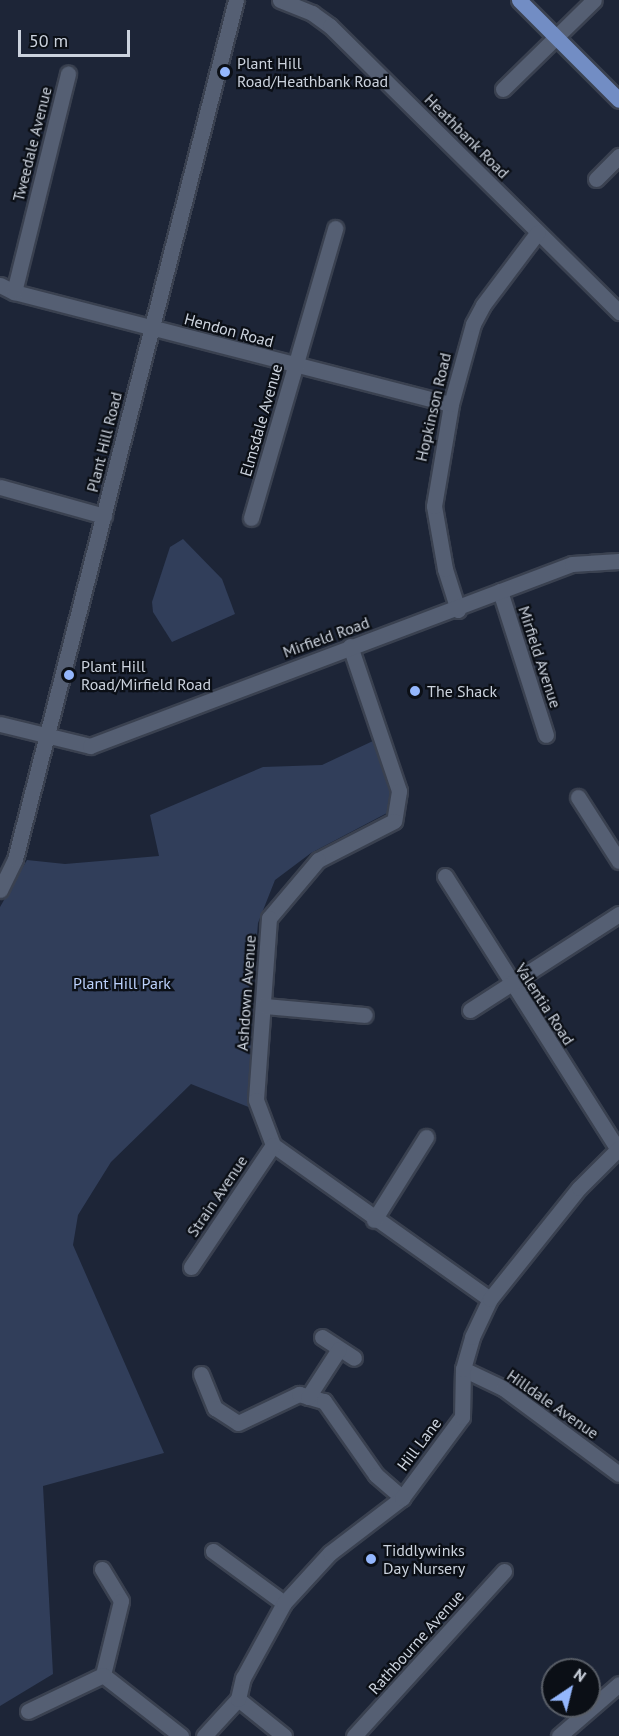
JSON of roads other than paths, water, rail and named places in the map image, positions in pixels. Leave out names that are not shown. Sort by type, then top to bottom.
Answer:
[{"type":"main road","points":[[519,0],[619,100]]},
{"type":"street","name":"Plant Hill Road","points":[[0,890],[15,859],[236,0]]},
{"type":"street","name":"Heathbank Road","points":[[280,0],[312,13],[330,26],[619,312]]},
{"type":"street","points":[[503,89],[594,0]]},
{"type":"street","name":"Tweedale Avenue","points":[[7,288],[68,74]]},
{"type":"street","points":[[596,179],[619,156]]},
{"type":"street","name":"Elmsdale Avenue","points":[[251,518],[335,228]]},
{"type":"street","name":"Hopkinson Road","points":[[458,610],[445,568],[434,506],[451,404],[473,324],[483,305],[538,232]]},
{"type":"street","name":"Hendon Road","points":[[7,288],[295,367],[451,404]]},
{"type":"street","points":[[0,488],[104,516]]},
{"type":"street","name":"Mirfield Road","points":[[0,724],[90,746],[350,646],[458,610],[500,591],[572,564],[619,561]]},
{"type":"street","name":"Mirfield Avenue","points":[[500,591],[546,735]]},
{"type":"street","name":"Ashdown Avenue","points":[[273,1145],[256,1100],[269,918],[318,860],[394,821],[399,791],[350,646]]},
{"type":"street","points":[[578,797],[619,861]]},
{"type":"street","name":"Valentia Road","points":[[445,876],[510,984],[618,1149]]},
{"type":"street","points":[[470,1010],[619,914]]},
{"type":"street","points":[[264,1006],[365,1015]]},
{"type":"street","points":[[374,1220],[426,1137]]},
{"type":"street","points":[[273,1145],[374,1220],[490,1299]]},
{"type":"street","name":"Strain Avenue","points":[[191,1267],[273,1145]]},
{"type":"street","name":"Hill Lane","points":[[204,1736],[238,1699],[243,1678],[284,1603],[330,1554],[402,1498],[462,1417],[463,1369],[472,1337],[490,1299],[579,1188],[618,1149]]},
{"type":"street","points":[[322,1337],[354,1358]]},
{"type":"street","points":[[308,1397],[339,1349]]},
{"type":"street","name":"Hilldale Avenue","points":[[463,1369],[503,1388],[619,1474]]},
{"type":"street","points":[[201,1374],[215,1407],[238,1423],[299,1394],[324,1401],[376,1475],[402,1498]]},
{"type":"street","points":[[213,1551],[284,1603]]},
{"type":"street","points":[[28,1711],[102,1675],[121,1601],[102,1569]]},
{"type":"street","name":"Rathbourne Avenue","points":[[354,1736],[504,1571]]},
{"type":"street","points":[[102,1675],[181,1736]]},
{"type":"street","points":[[559,1736],[619,1684]]},
{"type":"street","points":[[238,1699],[284,1736]]},
{"type":"place","name":"Plant Hill Road/Heathbank Road","points":[[225,72]]},
{"type":"place","name":"Plant Hill Road/Mirfield Road","points":[[69,675]]},
{"type":"place","name":"The Shack","points":[[415,691]]},
{"type":"place","name":"Tiddlywinks Day Nursery","points":[[371,1559]]},
{"type":"park label","name":"Plant Hill Park","points":[[122,983]]}]
